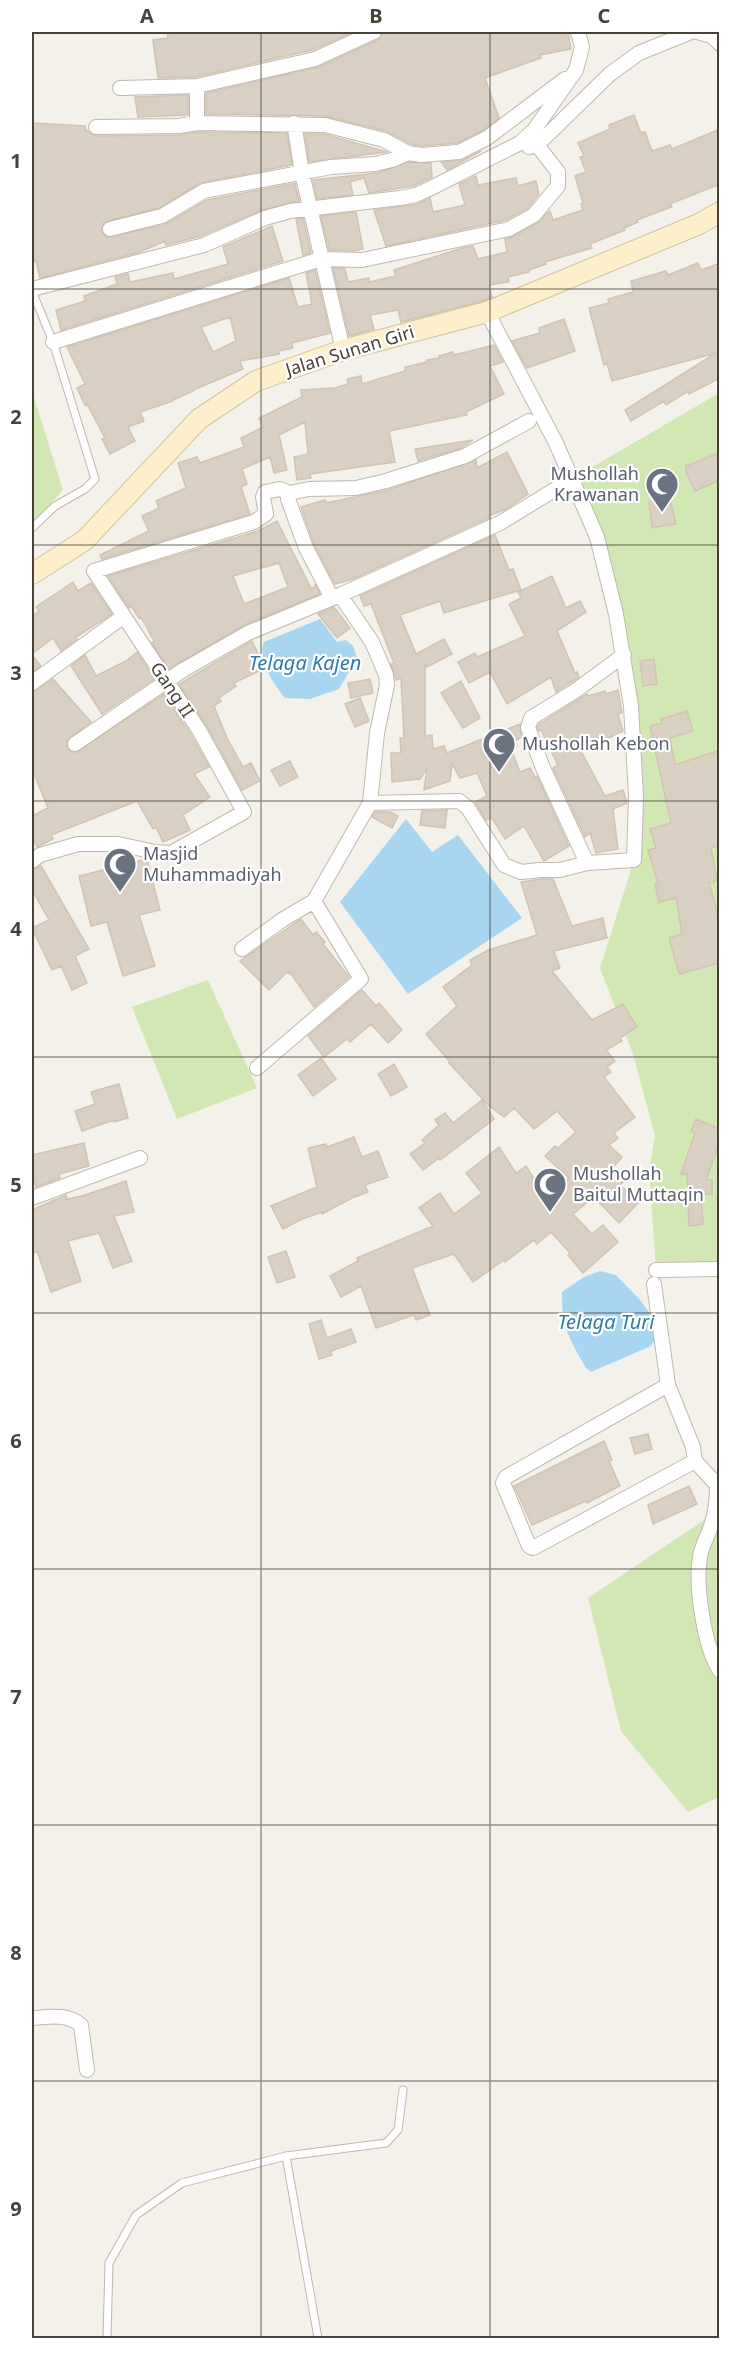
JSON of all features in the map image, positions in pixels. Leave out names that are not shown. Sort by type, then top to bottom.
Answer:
[{"type":"main road","name":"Jalan Sunan Giri","points":[[32,574],[85,540],[200,419],[256,381],[343,350],[487,312],[699,224],[720,212]]},
{"type":"street","points":[[120,88],[197,86],[315,58],[374,32]]},
{"type":"street","points":[[32,290],[204,245],[265,218],[290,211],[416,195],[520,142],[534,130],[576,70],[582,47],[578,32]]},
{"type":"street","points":[[487,138],[499,153],[506,154],[537,145],[610,74],[639,53],[691,32]]},
{"type":"street","points":[[697,32],[712,36],[720,44]]},
{"type":"street","points":[[96,127],[179,126],[197,123],[326,125],[384,140],[408,153],[421,156],[459,152],[487,138],[576,70]]},
{"type":"street","points":[[197,86],[197,123]]},
{"type":"street","points":[[294,123],[302,173],[343,350]]},
{"type":"street","points":[[53,342],[321,259],[362,260],[509,228],[534,215],[558,186],[558,172],[537,145]]},
{"type":"street","points":[[110,229],[162,216],[204,191],[331,167],[375,164],[408,153]]},
{"type":"street","points":[[370,803],[459,801],[468,808],[504,865],[521,872],[560,870],[588,863],[634,860],[636,795],[631,706],[624,655],[597,537],[556,443],[487,312]]},
{"type":"street","points":[[242,949],[282,920],[314,901],[370,803],[377,733],[387,685],[386,675],[372,642],[336,597],[306,548],[287,496],[289,493],[309,489],[356,488],[465,456],[529,421]]},
{"type":"street","points":[[75,744],[183,670],[248,633],[336,597],[500,523],[572,479]]},
{"type":"street","name":"Gang II","points":[[32,861],[49,852],[78,844],[118,844],[171,853],[244,812],[199,730],[94,571],[254,522],[266,514],[263,497],[265,492],[280,489],[289,493]]},
{"type":"street","points":[[32,683],[124,616]]},
{"type":"street","points":[[588,863],[543,768],[528,728],[528,722],[624,655]]},
{"type":"street","points":[[257,1068],[361,979],[314,901]]},
{"type":"street","points":[[32,1198],[140,1158]]},
{"type":"street","points":[[720,1269],[655,1277],[668,1385],[693,1447],[695,1461],[717,1485],[716,1508],[700,1556],[700,1567],[705,1633],[714,1663],[720,1671]]},
{"type":"street","points":[[668,1385],[506,1477],[502,1483],[529,1546],[533,1548],[695,1461]]},
{"type":"street","points":[[32,2018],[64,2016],[81,2025],[87,2070]]},
{"type":"lane","points":[[32,290],[53,342],[95,479],[85,489],[55,506],[32,528]]},
{"type":"lane","points":[[107,2338],[109,2263],[136,2215],[182,2183],[286,2156],[386,2143],[398,2130],[403,2090]]},
{"type":"lane","points":[[286,2156],[318,2338]]},
{"type":"green space","points":[[32,391],[63,490],[32,525]]},
{"type":"green space","points":[[719,393],[719,1269],[656,1270],[649,1170],[655,1136],[633,1054],[600,968],[634,860],[631,706],[615,609],[572,479]]},
{"type":"green space","points":[[208,980],[257,1088],[177,1119],[132,1007]]},
{"type":"green space","points":[[719,1434],[719,1797],[688,1812],[621,1731],[588,1598],[707,1518],[716,1508]]},
{"type":"water","name":"Telaga Kajen","points":[[320,619],[337,642],[346,640],[353,646],[357,658],[339,689],[310,699],[285,698],[265,664],[262,649],[264,642]]},
{"type":"water","points":[[406,819],[432,852],[458,835],[522,918],[408,994],[340,902]]},
{"type":"water","name":"Telaga Turi","points":[[600,1271],[616,1275],[641,1301],[651,1315],[655,1339],[651,1346],[591,1372],[586,1368],[575,1349],[565,1324],[562,1292],[584,1277]]},
{"type":"building","points":[[167,32],[353,32],[312,50],[196,77],[158,78],[153,40],[168,38]]},
{"type":"building","points":[[383,32],[568,32],[571,49],[540,55],[541,58],[485,78],[499,118],[483,130],[457,143],[421,146],[411,144],[386,131],[325,116],[206,114],[206,93],[319,67],[378,40]]},
{"type":"building","points":[[188,95],[188,115],[138,117],[135,97]]},
{"type":"building","points":[[634,115],[641,133],[645,132],[652,151],[670,145],[672,149],[720,129],[720,184],[670,204],[672,207],[637,220],[638,222],[624,228],[625,230],[590,244],[592,248],[545,262],[546,264],[529,270],[529,272],[508,277],[509,282],[489,285],[492,297],[483,301],[401,322],[398,310],[370,315],[374,329],[349,336],[333,268],[345,269],[348,282],[369,278],[369,282],[396,276],[394,270],[462,248],[473,246],[478,259],[507,252],[505,239],[538,223],[548,212],[550,211],[553,220],[583,210],[575,176],[586,172],[580,157],[584,156],[578,143],[610,129],[609,125]]},
{"type":"building","points":[[32,123],[85,126],[86,130],[96,136],[179,135],[198,132],[287,133],[292,165],[200,183],[159,208],[104,222],[101,231],[107,237],[164,225],[207,200],[295,183],[299,201],[262,210],[201,236],[166,245],[165,241],[140,252],[40,278],[32,254]]},
{"type":"building","points":[[305,134],[324,134],[387,152],[309,162]]},
{"type":"building","points":[[481,151],[447,170],[441,162],[463,160]]},
{"type":"building","points":[[409,162],[431,163],[432,177],[413,186],[369,193],[364,178],[350,182],[353,195],[317,199],[313,180],[377,173]]},
{"type":"building","points":[[476,176],[478,185],[516,178],[518,186],[536,181],[539,194],[528,208],[506,220],[386,246],[374,210],[418,204],[430,198],[433,212],[465,205],[459,184]]},
{"type":"building","points":[[356,212],[363,249],[329,250],[321,216]]},
{"type":"building","points":[[303,218],[311,253],[303,255],[296,219]]},
{"type":"building","points":[[272,226],[283,261],[61,330],[56,310],[85,301],[84,296],[117,284],[115,277],[128,274],[130,282],[173,273],[174,279],[228,264],[223,247]]},
{"type":"building","points":[[698,263],[701,270],[720,263],[720,378],[689,394],[688,391],[666,405],[664,401],[631,421],[625,410],[716,353],[612,381],[607,363],[604,365],[589,308],[609,303],[608,299],[633,292],[631,281],[666,271],[668,275]]},
{"type":"building","points":[[315,270],[330,333],[292,343],[293,348],[279,351],[279,354],[240,361],[243,369],[173,401],[140,412],[144,421],[128,427],[135,441],[110,454],[102,439],[105,438],[77,388],[85,384],[67,347],[289,278],[298,307],[312,304],[306,273]],"holes":[[[230,317],[236,341],[213,352],[201,327]]]},
{"type":"building","points":[[564,319],[575,351],[527,368],[512,341],[540,333],[539,328]]},
{"type":"building","points":[[494,345],[503,362],[490,366],[504,394],[466,412],[467,415],[389,431],[395,462],[310,474],[311,478],[297,480],[294,457],[308,454],[305,422],[279,435],[287,470],[274,473],[270,457],[242,469],[247,484],[241,487],[250,514],[102,559],[100,555],[149,531],[142,516],[159,508],[156,501],[186,488],[178,463],[197,457],[200,463],[244,447],[241,438],[263,427],[259,418],[302,397],[301,390],[335,388],[348,384],[347,379],[361,376],[362,384],[405,371],[405,367],[440,358],[439,356],[453,352],[454,355]]},
{"type":"building","points":[[473,440],[461,448],[418,461],[415,449]]},
{"type":"building","points":[[507,452],[528,494],[506,509],[488,516],[489,518],[353,579],[335,584],[314,544],[301,507],[325,500],[326,503],[388,490],[476,460],[477,468]]},
{"type":"building","points":[[720,452],[720,480],[695,491],[686,472],[686,466]]},
{"type":"building","name":"Mushollah Krawanan","points":[[669,494],[676,524],[652,528],[649,502]]},
{"type":"building","points":[[277,521],[311,588],[315,587],[315,584],[320,594],[244,625],[169,669],[152,643],[154,641],[141,617],[139,618],[131,606],[129,608],[108,576],[258,531]],"holes":[[[279,563],[288,587],[244,604],[233,576]]]},
{"type":"building","points":[[495,535],[509,570],[513,569],[521,590],[444,613],[440,601],[400,615],[416,654],[444,639],[452,654],[427,667],[425,663],[425,736],[432,735],[433,749],[444,746],[447,753],[520,724],[522,737],[509,744],[520,772],[530,768],[535,777],[537,776],[569,846],[544,861],[524,826],[505,839],[492,818],[486,820],[475,802],[487,796],[477,773],[460,778],[452,764],[450,781],[424,790],[427,768],[420,779],[392,782],[391,753],[401,753],[400,738],[404,738],[401,678],[396,680],[391,664],[394,663],[371,604],[364,606],[360,596]]},
{"type":"building","points":[[552,576],[566,608],[580,601],[586,612],[557,631],[575,673],[577,672],[579,677],[556,692],[551,677],[507,704],[490,672],[469,683],[458,662],[475,653],[477,657],[525,636],[509,604],[521,598],[518,592]]},
{"type":"building","points":[[73,582],[78,591],[91,583],[112,614],[76,637],[77,639],[61,651],[53,638],[32,654],[32,616],[39,611],[36,607]]},
{"type":"building","points":[[334,607],[350,628],[337,638],[318,614]]},
{"type":"building","points":[[252,641],[265,668],[234,683],[236,686],[219,698],[221,701],[214,706],[227,738],[243,767],[251,763],[260,781],[242,790],[207,726],[179,684]]},
{"type":"building","points":[[137,652],[154,679],[102,714],[71,666],[85,655],[96,676],[126,661]]},
{"type":"building","points":[[32,655],[41,666],[32,672]]},
{"type":"building","points":[[654,659],[657,684],[643,686],[640,661]]},
{"type":"building","points":[[53,679],[91,722],[67,740],[67,749],[75,753],[164,694],[209,767],[194,774],[210,797],[183,815],[190,830],[163,842],[156,827],[153,829],[137,801],[51,835],[53,839],[37,847],[32,836],[32,816],[48,808],[32,769],[32,692]]},
{"type":"building","points":[[370,679],[373,693],[351,698],[348,683]]},
{"type":"building","points":[[461,681],[480,718],[463,728],[441,693]]},
{"type":"building","points":[[618,690],[622,713],[618,714],[623,731],[581,751],[605,796],[623,790],[627,803],[613,809],[618,849],[596,853],[590,833],[585,837],[553,768],[558,765],[541,730],[537,728],[539,724],[587,694],[589,696],[605,691],[606,694]]},
{"type":"building","points":[[360,698],[369,721],[355,727],[345,704]]},
{"type":"building","points":[[687,711],[693,731],[670,738],[675,765],[720,750],[720,845],[711,848],[717,881],[709,883],[720,922],[720,963],[679,974],[669,938],[682,934],[676,898],[659,902],[655,884],[658,883],[648,850],[656,848],[650,829],[671,823],[650,726],[662,723],[661,719]]},
{"type":"building","points":[[290,761],[298,777],[280,786],[271,770]]},
{"type":"building","points":[[447,810],[445,828],[420,825],[422,811]]},
{"type":"building","points":[[375,812],[390,812],[398,816],[392,828],[372,817]]},
{"type":"building","name":"Masjid Muhammadiyah","points":[[147,859],[160,910],[139,915],[155,966],[123,976],[107,922],[91,926],[79,876]]},
{"type":"building","points":[[41,866],[89,949],[75,956],[87,983],[72,990],[61,966],[52,970],[32,928],[49,920],[32,890],[32,870]]},
{"type":"building","points":[[553,879],[572,926],[603,918],[607,938],[554,951],[560,968],[552,971],[592,1020],[623,1004],[637,1027],[620,1038],[622,1041],[606,1050],[615,1061],[607,1067],[611,1072],[604,1077],[635,1117],[614,1133],[618,1138],[609,1145],[622,1157],[611,1170],[623,1182],[620,1185],[639,1202],[619,1223],[594,1197],[573,1214],[592,1234],[603,1225],[618,1242],[583,1273],[568,1255],[570,1253],[551,1232],[537,1244],[534,1240],[473,1282],[454,1254],[412,1268],[430,1315],[416,1320],[414,1315],[376,1328],[361,1286],[341,1297],[330,1276],[358,1261],[357,1258],[433,1226],[419,1208],[440,1193],[454,1214],[482,1193],[466,1173],[499,1147],[516,1173],[526,1166],[546,1197],[569,1178],[545,1156],[576,1132],[557,1111],[534,1129],[514,1108],[504,1117],[488,1105],[426,1034],[457,1006],[443,987],[472,965],[470,960],[488,950],[537,935],[521,882]]},
{"type":"building","points":[[301,919],[313,935],[316,932],[325,942],[323,944],[349,977],[314,1007],[290,972],[289,974],[287,972],[269,990],[240,961]]},
{"type":"building","points":[[362,990],[376,1006],[379,1003],[402,1030],[388,1043],[371,1024],[350,1042],[347,1039],[324,1057],[308,1036]]},
{"type":"building","points":[[321,1058],[336,1079],[313,1096],[298,1075]]},
{"type":"building","points":[[394,1064],[407,1087],[391,1096],[378,1074]]},
{"type":"building","points":[[119,1084],[128,1118],[114,1122],[114,1120],[82,1131],[75,1111],[95,1104],[91,1092]]},
{"type":"building","points":[[482,1100],[494,1119],[423,1170],[410,1154],[425,1143],[422,1140],[439,1125],[435,1120],[445,1113],[453,1123]]},
{"type":"building","points":[[696,1119],[720,1129],[720,1141],[706,1180],[712,1180],[712,1194],[701,1195],[703,1224],[689,1226],[687,1174],[681,1174],[695,1133],[691,1131]]},
{"type":"building","points":[[354,1137],[362,1157],[378,1151],[388,1177],[365,1185],[368,1192],[322,1214],[322,1212],[302,1219],[283,1229],[271,1206],[317,1187],[308,1148],[326,1144],[327,1147]]},
{"type":"building","points":[[84,1143],[89,1166],[59,1174],[60,1178],[36,1187],[32,1172],[32,1155]]},
{"type":"building","points":[[126,1181],[134,1212],[114,1216],[132,1261],[113,1268],[99,1233],[68,1241],[81,1281],[51,1292],[37,1251],[32,1254],[32,1210],[66,1195],[67,1199],[82,1196]]},
{"type":"building","points":[[286,1251],[295,1277],[277,1283],[268,1257]]},
{"type":"building","points":[[321,1320],[327,1338],[351,1329],[356,1342],[331,1351],[332,1355],[319,1359],[309,1324]]},
{"type":"building","points":[[648,1434],[652,1449],[635,1454],[630,1438]]},
{"type":"building","points":[[604,1441],[612,1460],[609,1461],[620,1486],[587,1503],[586,1501],[532,1525],[514,1486]]},
{"type":"building","points":[[689,1486],[697,1504],[653,1524],[648,1505]]},
{"type":"place","name":"Mushollah Krawanan","points":[[662,513]]},
{"type":"place","name":"Mushollah Kebon","points":[[499,773]]},
{"type":"place","name":"Masjid Muhammadiyah","points":[[120,893]]},
{"type":"place","name":"Mushollah Baitul Muttaqin","points":[[550,1213]]}]
